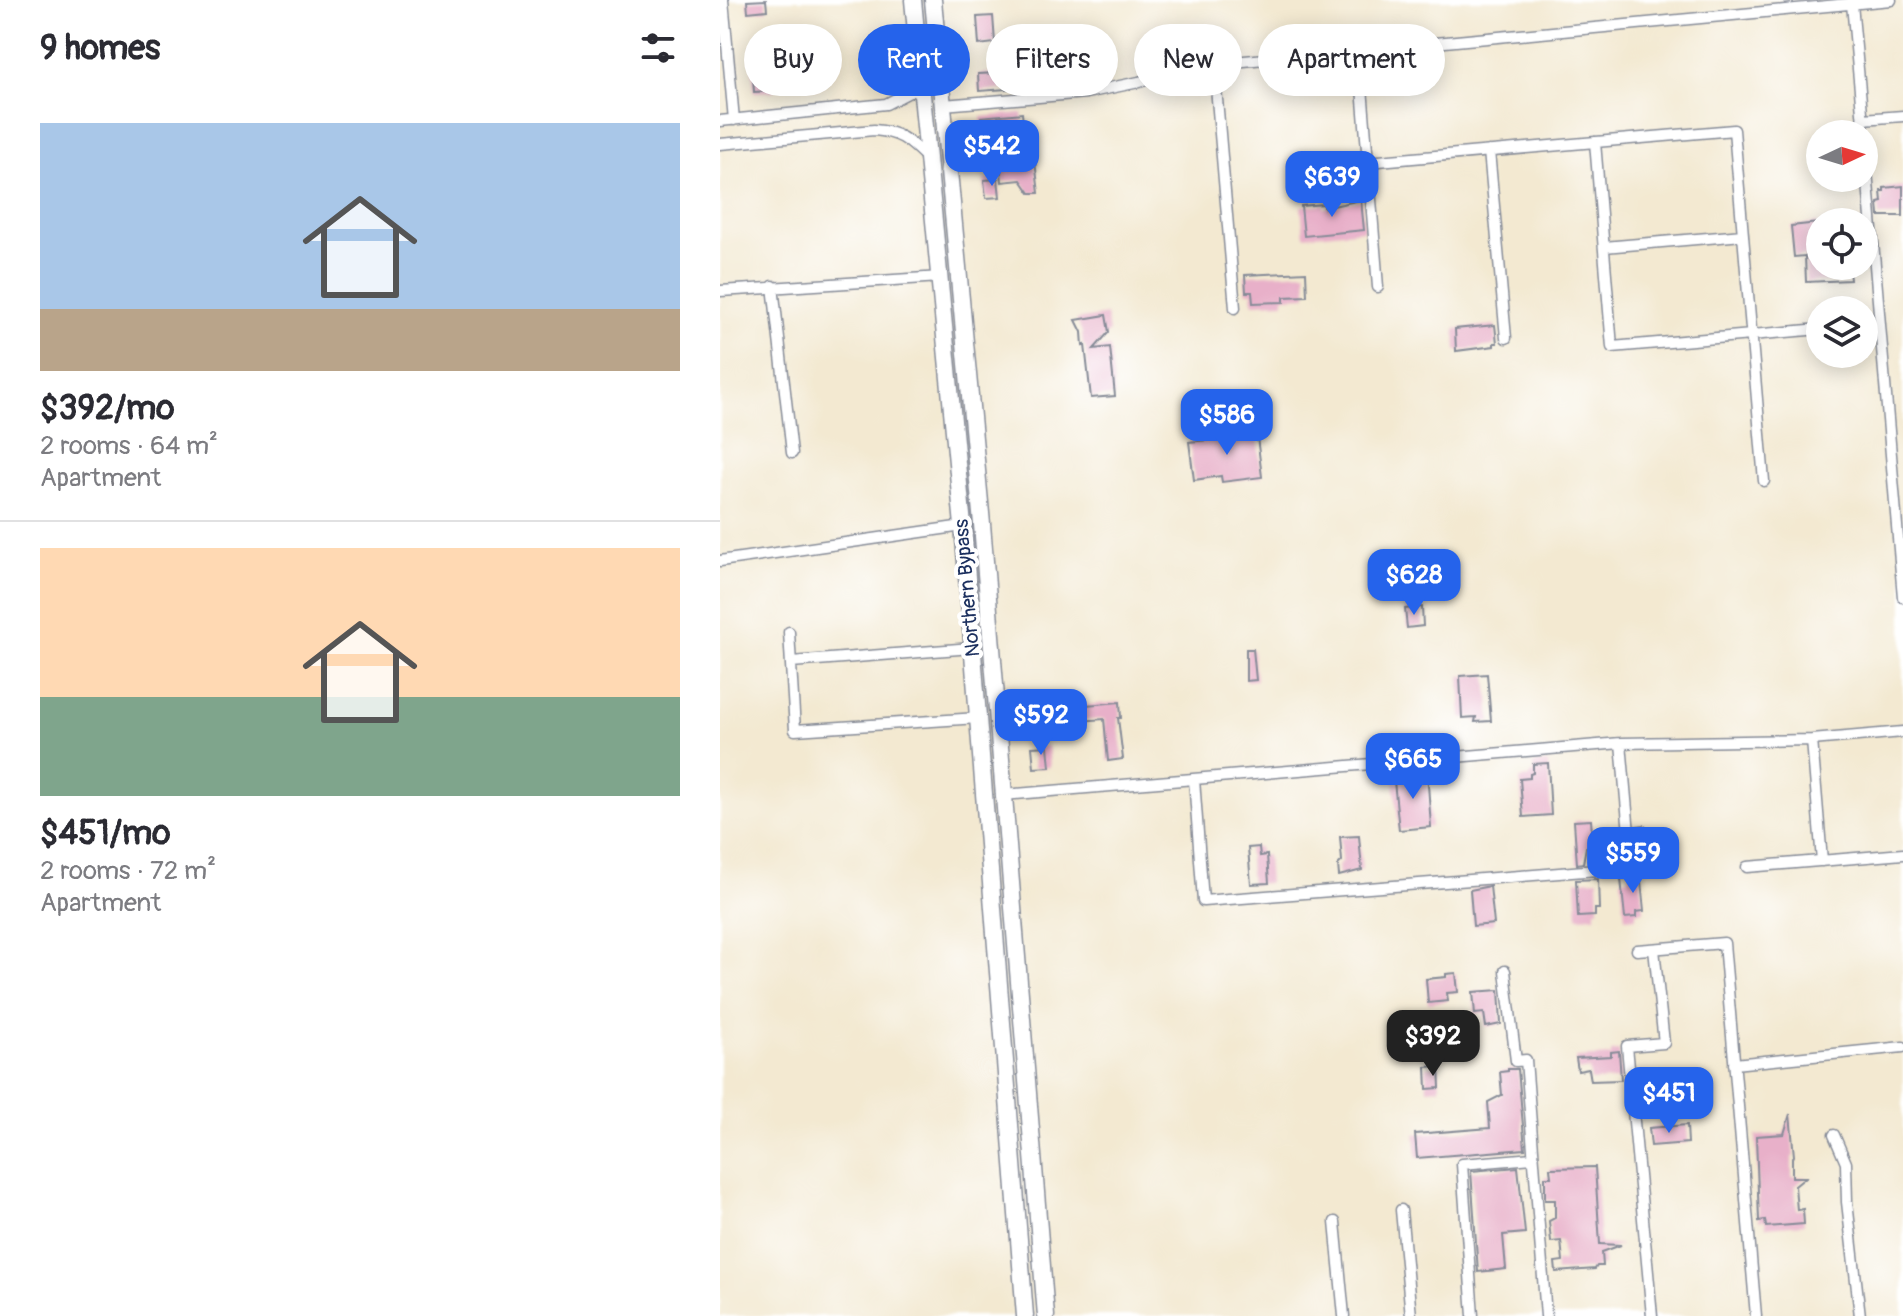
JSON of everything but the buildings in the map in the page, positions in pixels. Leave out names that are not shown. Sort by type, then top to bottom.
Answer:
[{"type":"main road","name":"Northern Bypass","points":[[913,0],[915,24]]},
{"type":"main road","name":"Northern Bypass","points":[[933,0],[1046,1316]]},
{"type":"main road","name":"Northern Bypass","points":[[922,96],[963,526],[1025,1316]]},
{"type":"main road","points":[[948,350],[965,349]]},
{"type":"street","points":[[723,0],[734,120]]},
{"type":"street","points":[[1445,42],[1891,0]]},
{"type":"street","points":[[1852,4],[1863,119],[1903,116]]},
{"type":"street","points":[[943,105],[1086,93],[1134,83]]},
{"type":"street","points":[[720,121],[886,104],[902,96]]},
{"type":"street","points":[[1217,96],[1235,308]]},
{"type":"street","points":[[1362,96],[1378,287]]},
{"type":"street","points":[[1367,162],[1734,130],[1764,481]]},
{"type":"street","points":[[720,144],[884,131],[894,132],[910,142],[929,161]]},
{"type":"street","points":[[1595,142],[1612,347],[1806,330]]},
{"type":"street","points":[[1489,151],[1506,338]]},
{"type":"street","points":[[1869,192],[1879,324],[1898,466],[1903,597]]},
{"type":"street","points":[[1604,247],[1743,235]]},
{"type":"street","points":[[720,291],[941,277]]},
{"type":"street","points":[[773,286],[792,453]]},
{"type":"street","points":[[720,561],[963,526]]},
{"type":"street","points":[[789,632],[795,730],[978,718]]},
{"type":"street","points":[[791,662],[972,648]]},
{"type":"street","points":[[1003,795],[1621,743],[1812,740],[1903,732]]},
{"type":"street","points":[[1812,740],[1822,861]]},
{"type":"street","points":[[1194,779],[1203,901],[1597,870],[1632,867],[1621,743]]},
{"type":"street","points":[[1747,867],[1903,854]]},
{"type":"street","points":[[1637,950],[1724,943],[1756,1316]]},
{"type":"street","points":[[1652,1316],[1627,1046],[1664,1043],[1654,949]]},
{"type":"street","points":[[1505,971],[1516,1061],[1526,1060],[1546,1316]]},
{"type":"street","points":[[1734,1064],[1903,1047]]},
{"type":"street","points":[[1834,1135],[1846,1163],[1847,1202],[1860,1316]]},
{"type":"street","points":[[1473,1316],[1462,1164],[1533,1158]]},
{"type":"street","points":[[1401,1210],[1411,1316]]},
{"type":"street","points":[[1335,1222],[1344,1316]]}]
